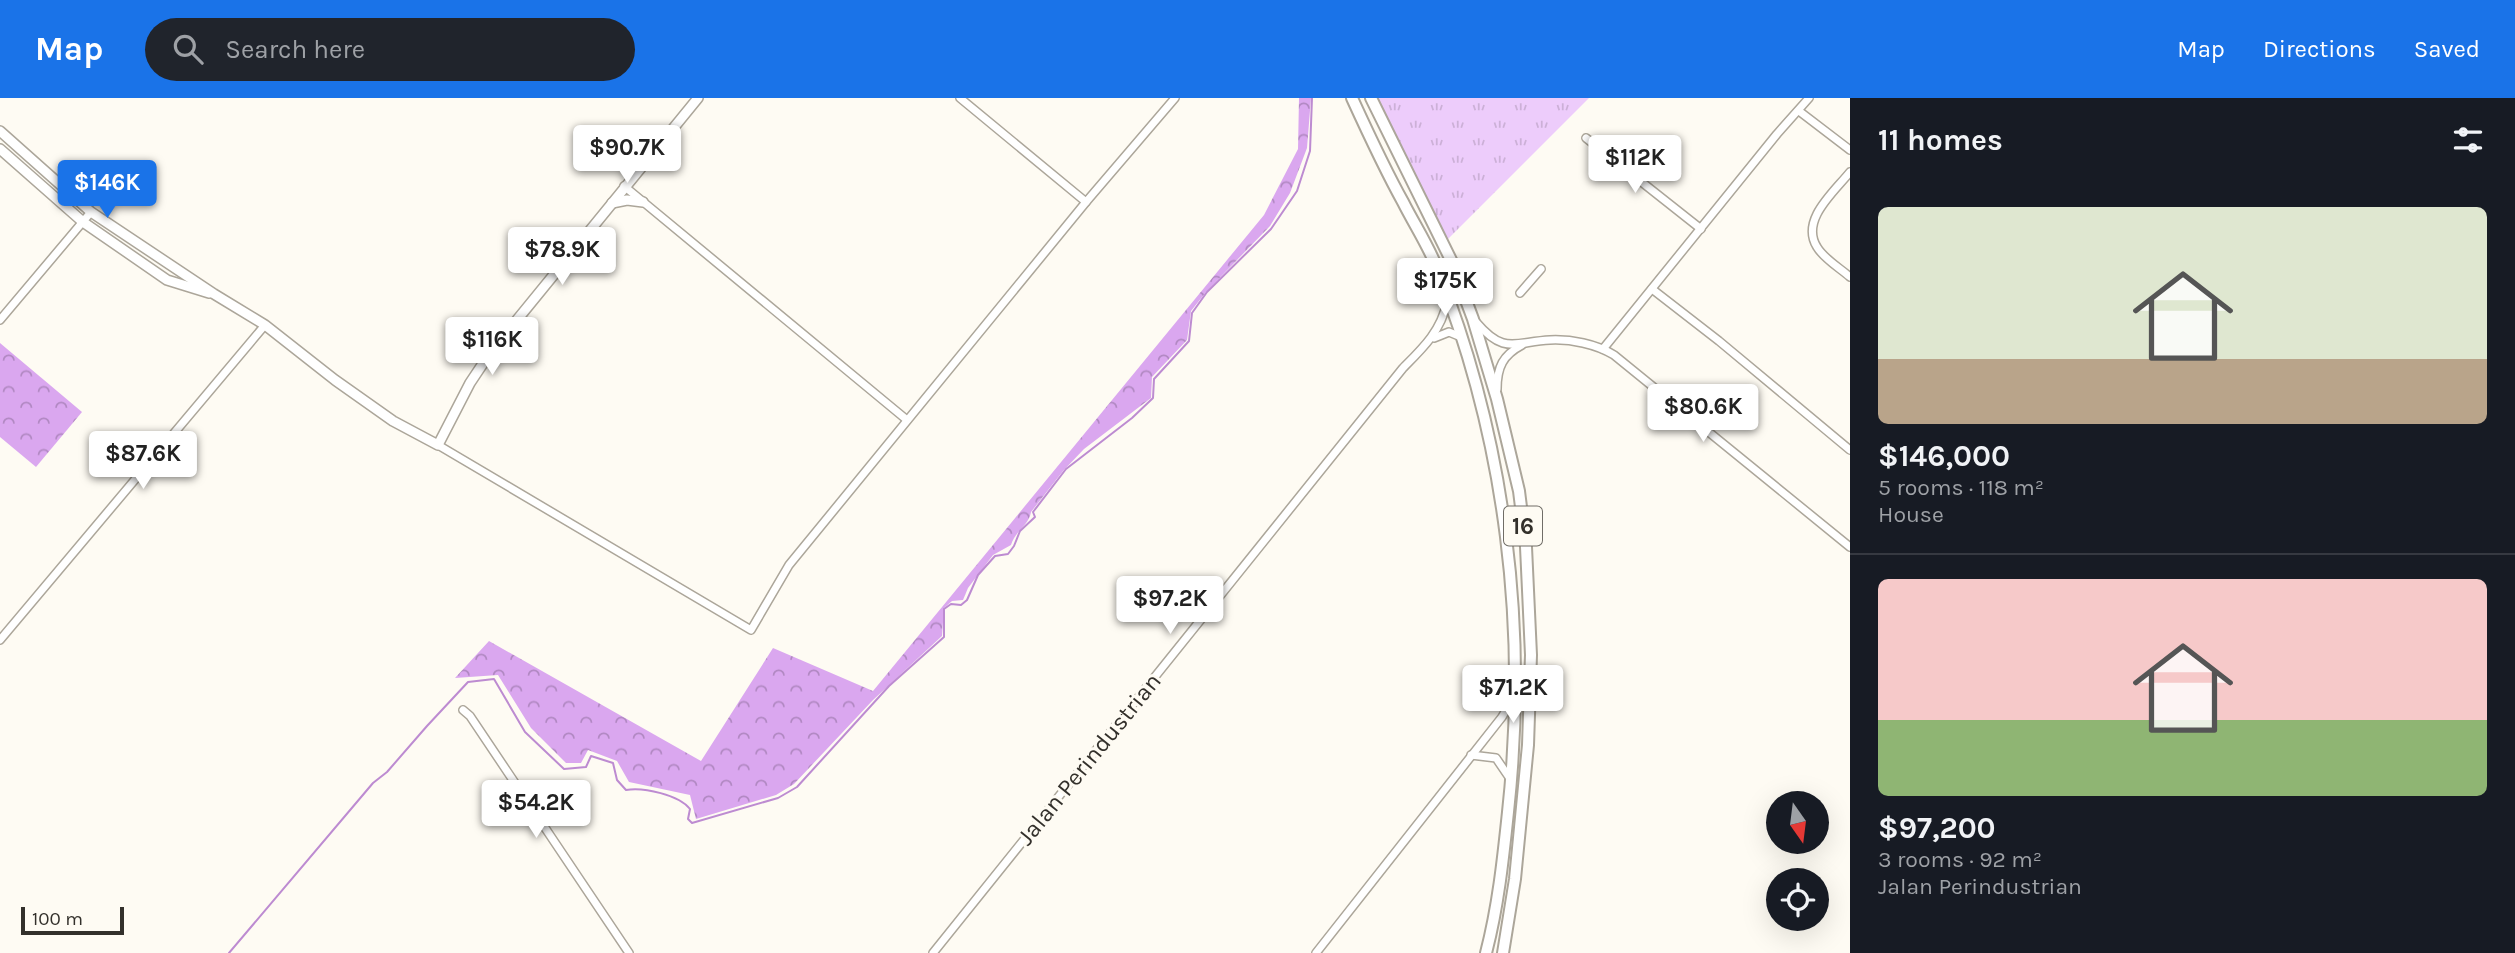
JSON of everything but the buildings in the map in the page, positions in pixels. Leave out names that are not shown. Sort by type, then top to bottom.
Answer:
[{"type":"highway","name":"16","points":[[1352,98],[1376,151],[1436,266],[1472,366],[1494,459],[1508,550],[1516,687],[1502,873],[1486,953]]},
{"type":"highway","name":"16","points":[[1371,98],[1451,260],[1473,319],[1497,399],[1518,491],[1525,538],[1531,655],[1527,758],[1515,879],[1503,953]]},
{"type":"main road","points":[[0,131],[91,212],[265,325],[393,421],[438,445],[489,353],[698,98]]},
{"type":"main road","points":[[0,149],[83,222],[167,280],[214,294]]},
{"type":"main road","points":[[612,203],[627,200],[643,202]]},
{"type":"street","points":[[960,98],[1086,202]]},
{"type":"street","points":[[438,445],[751,631],[789,565],[1086,202],[1175,98]]},
{"type":"street","points":[[1603,349],[1809,98]]},
{"type":"street","points":[[1799,111],[1850,150]]},
{"type":"street","points":[[1586,138],[1702,229]]},
{"type":"street","points":[[1850,172],[1813,218],[1813,238],[1818,249],[1850,277]]},
{"type":"street","points":[[624,186],[907,420]]},
{"type":"street","points":[[0,320],[91,212]]},
{"type":"street","points":[[1520,293],[1541,268]]},
{"type":"street","points":[[1651,289],[1850,450]]},
{"type":"street","name":"Jalan Perindustrian","points":[[933,953],[1403,368],[1430,340],[1442,320],[1448,299]]},
{"type":"street","points":[[1473,319],[1495,341],[1523,345],[1551,340],[1581,343],[1603,349],[1637,373],[1850,547]]},
{"type":"street","points":[[0,640],[265,325]]},
{"type":"street","points":[[1430,340],[1449,332],[1461,337]]},
{"type":"street","points":[[1497,399],[1497,377],[1503,358],[1523,345]]},
{"type":"street","points":[[1316,953],[1511,705],[1516,687]]},
{"type":"street","points":[[463,710],[470,716],[629,953]]},
{"type":"street","points":[[1471,755],[1496,758],[1511,781]]},
{"type":"green space","points":[[1299,98],[1311,98],[1307,148],[1290,193],[1270,226],[1191,311],[1187,340],[1152,377],[1151,398],[1084,449],[1063,471],[1031,512],[1011,545],[993,555],[968,588],[963,600],[952,601],[944,608],[942,636],[873,700],[794,784],[776,795],[696,819],[690,795],[629,782],[617,761],[588,750],[581,763],[566,763],[531,728],[498,675],[455,678],[489,641],[701,761],[773,648],[873,691],[1264,215],[1298,149]]},
{"type":"green space","points":[[1375,98],[1589,98],[1446,241]]},
{"type":"green space","points":[[0,343],[82,412],[36,467],[0,437]]},
{"type":"waterway","points":[[229,953],[373,783],[387,772],[468,682],[494,679],[525,732],[564,769],[586,767],[591,756],[613,763],[617,780],[626,790],[651,791],[670,796],[690,809],[688,819],[692,823],[778,798],[797,787],[889,686],[944,637],[944,609],[951,604],[961,605],[967,600],[978,575],[995,556],[1008,554],[1020,531],[1035,517],[1033,512],[1066,469],[1132,418],[1153,398],[1154,379],[1189,341],[1192,313],[1207,292],[1271,229],[1297,191],[1310,151],[1312,98]]}]
